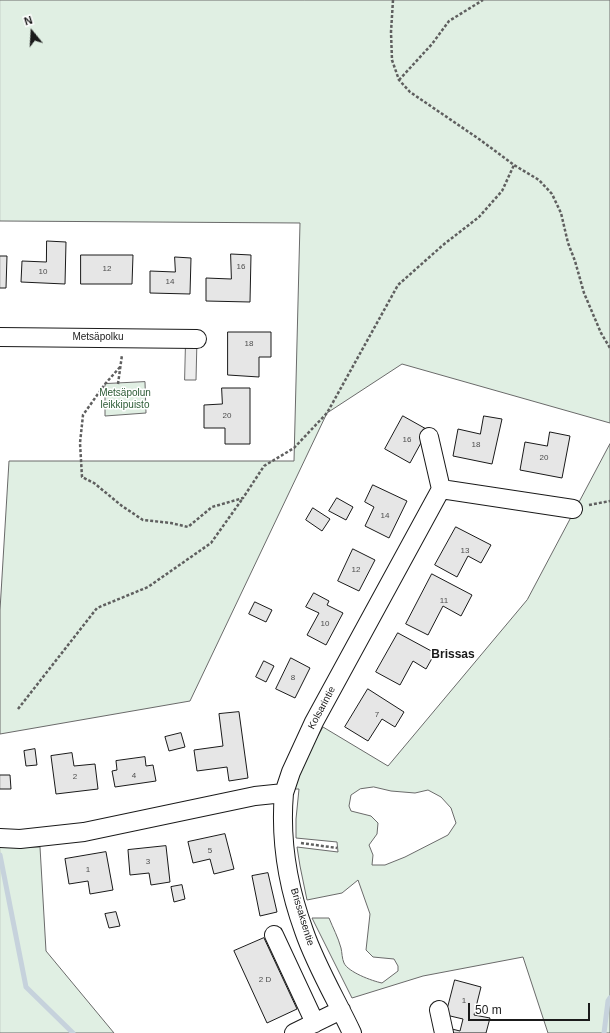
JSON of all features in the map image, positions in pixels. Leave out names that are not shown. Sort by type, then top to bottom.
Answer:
[{"type":"street","name":"Metsäpolku","points":[[0,337],[125,337],[197,339]]},
{"type":"street","points":[[429,437],[440,489],[572,509]]},
{"type":"street","name":"Kolsarintie","points":[[284,793],[290,772],[314,722],[440,489]]},
{"type":"street","points":[[0,838],[20,839],[84,832],[255,796],[284,793]]},
{"type":"street","name":"Brissaksentie","points":[[284,793],[282,828],[296,905],[304,932],[313,953],[352,1033]]},
{"type":"street","points":[[274,935],[315,1023]]},
{"type":"street","points":[[294,1033],[341,1010]]},
{"type":"street","points":[[439,1010],[444,1033]]},
{"type":"path","points":[[393,0],[390,32],[392,60],[399,80],[410,92],[514,165],[539,180],[552,194],[561,213],[568,243],[584,293],[601,333],[610,348]]},
{"type":"path","points":[[399,80],[432,44],[450,21],[483,0]]},
{"type":"path","points":[[18,709],[97,608],[148,587],[211,543],[264,466],[294,448],[326,413],[398,285],[443,245],[479,217],[502,191],[514,165]]},
{"type":"path","points":[[118,384],[125,337]]},
{"type":"path","points":[[120,367],[83,415],[80,443],[82,477],[94,483],[122,506],[143,520],[171,523],[188,527],[212,507],[243,498]]},
{"type":"path","points":[[572,509],[610,501]]},
{"type":"path","points":[[295,843],[337,848]]},
{"type":"green space","points":[[0,0],[610,0],[610,423],[402,364],[327,413],[190,701],[0,734],[0,610],[9,461],[294,461],[300,223],[0,221]]},
{"type":"green space","name":"Metsäpolun leikkipuisto","points":[[145,382],[146,413],[105,416],[105,384]]},
{"type":"green space","points":[[610,444],[610,1033],[548,1033],[523,957],[423,976],[352,998],[312,918],[329,918],[340,944],[344,963],[355,973],[382,983],[398,971],[398,966],[394,959],[373,957],[366,950],[370,914],[358,880],[342,893],[307,900],[300,866],[297,847],[338,852],[337,842],[296,838],[299,789],[292,789],[298,770],[323,727],[388,766],[527,600]],"holes":[[[374,787],[391,791],[415,793],[428,790],[441,797],[451,808],[456,823],[448,835],[405,857],[385,865],[372,865],[373,855],[369,845],[377,834],[378,823],[371,816],[351,811],[349,806],[351,795],[360,789]]]},
{"type":"green space","points":[[0,847],[40,847],[46,951],[114,1033],[0,1033]]},
{"type":"shaded area","points":[[186,339],[197,339],[196,380],[185,380]]},
{"type":"building","points":[[47,241],[66,242],[65,284],[21,282],[22,261],[46,262]]},
{"type":"building","points":[[231,254],[251,255],[250,302],[206,301],[206,278],[231,279]]},
{"type":"building","points":[[81,255],[133,255],[132,284],[81,284]]},
{"type":"building","points":[[0,256],[7,256],[6,288],[0,288]]},
{"type":"building","points":[[175,257],[191,258],[190,294],[150,293],[150,271],[175,272]]},
{"type":"building","points":[[228,332],[271,332],[271,357],[259,357],[259,377],[228,375]]},
{"type":"building","points":[[222,388],[250,388],[250,444],[225,444],[225,428],[204,428],[204,405],[222,404]]},
{"type":"building","points":[[403,416],[428,430],[410,463],[385,449]]},
{"type":"building","points":[[484,416],[502,419],[492,464],[453,456],[458,429],[480,434]]},
{"type":"building","points":[[550,432],[570,436],[562,478],[520,470],[525,442],[547,446]]},
{"type":"building","points":[[373,485],[407,501],[389,538],[365,526],[374,507],[365,502]]},
{"type":"building","points":[[337,498],[353,507],[346,520],[329,511]]},
{"type":"building","points":[[313,508],[330,519],[322,531],[306,520]]},
{"type":"building","points":[[456,527],[491,545],[481,563],[468,556],[457,577],[435,565]]},
{"type":"building","points":[[353,549],[375,560],[359,591],[338,581]]},
{"type":"building","points":[[432,574],[472,595],[461,616],[443,606],[428,635],[406,624]]},
{"type":"building","points":[[314,593],[329,601],[327,605],[343,613],[326,645],[307,635],[319,613],[306,607]]},
{"type":"building","points":[[255,602],[272,610],[266,622],[249,614]]},
{"type":"building","points":[[398,633],[435,653],[426,669],[413,661],[400,685],[376,672]]},
{"type":"building","points":[[291,658],[310,668],[295,698],[276,689]]},
{"type":"building","points":[[264,661],[274,666],[266,682],[256,677]]},
{"type":"building","points":[[368,689],[404,712],[395,727],[382,719],[368,741],[345,727]]},
{"type":"building","points":[[239,712],[248,778],[229,781],[227,767],[197,771],[194,750],[223,746],[219,714]]},
{"type":"building","points":[[181,733],[185,747],[169,751],[165,737]]},
{"type":"building","points":[[35,749],[37,765],[26,766],[24,751]]},
{"type":"building","points":[[72,753],[74,766],[95,764],[98,789],[56,794],[51,756]]},
{"type":"building","points":[[145,757],[146,766],[153,765],[156,781],[115,787],[112,771],[117,770],[116,761]]},
{"type":"building","points":[[0,775],[10,775],[11,789],[0,789]]},
{"type":"building","points":[[225,834],[234,869],[214,874],[210,859],[193,863],[188,842]]},
{"type":"building","points":[[166,846],[170,882],[151,885],[149,873],[130,875],[128,850]]},
{"type":"building","points":[[106,852],[113,890],[90,894],[88,881],[69,884],[65,859]]},
{"type":"building","points":[[268,873],[277,912],[260,916],[252,876]]},
{"type":"building","points":[[182,885],[185,899],[174,902],[171,887]]},
{"type":"building","points":[[116,912],[120,926],[109,928],[105,914]]},
{"type":"building","points":[[264,938],[297,1009],[267,1023],[234,951]]},
{"type":"building","points":[[455,980],[481,987],[474,1015],[490,1018],[486,1033],[446,1033],[448,1028],[460,1031],[463,1019],[446,1015]]},
{"type":"waterway","points":[[0,855],[26,987],[73,1033]]},
{"type":"waterway","points":[[604,1033],[608,1001],[610,998]]},
{"type":"district","name":"Brissas","points":[[453,655]]}]
